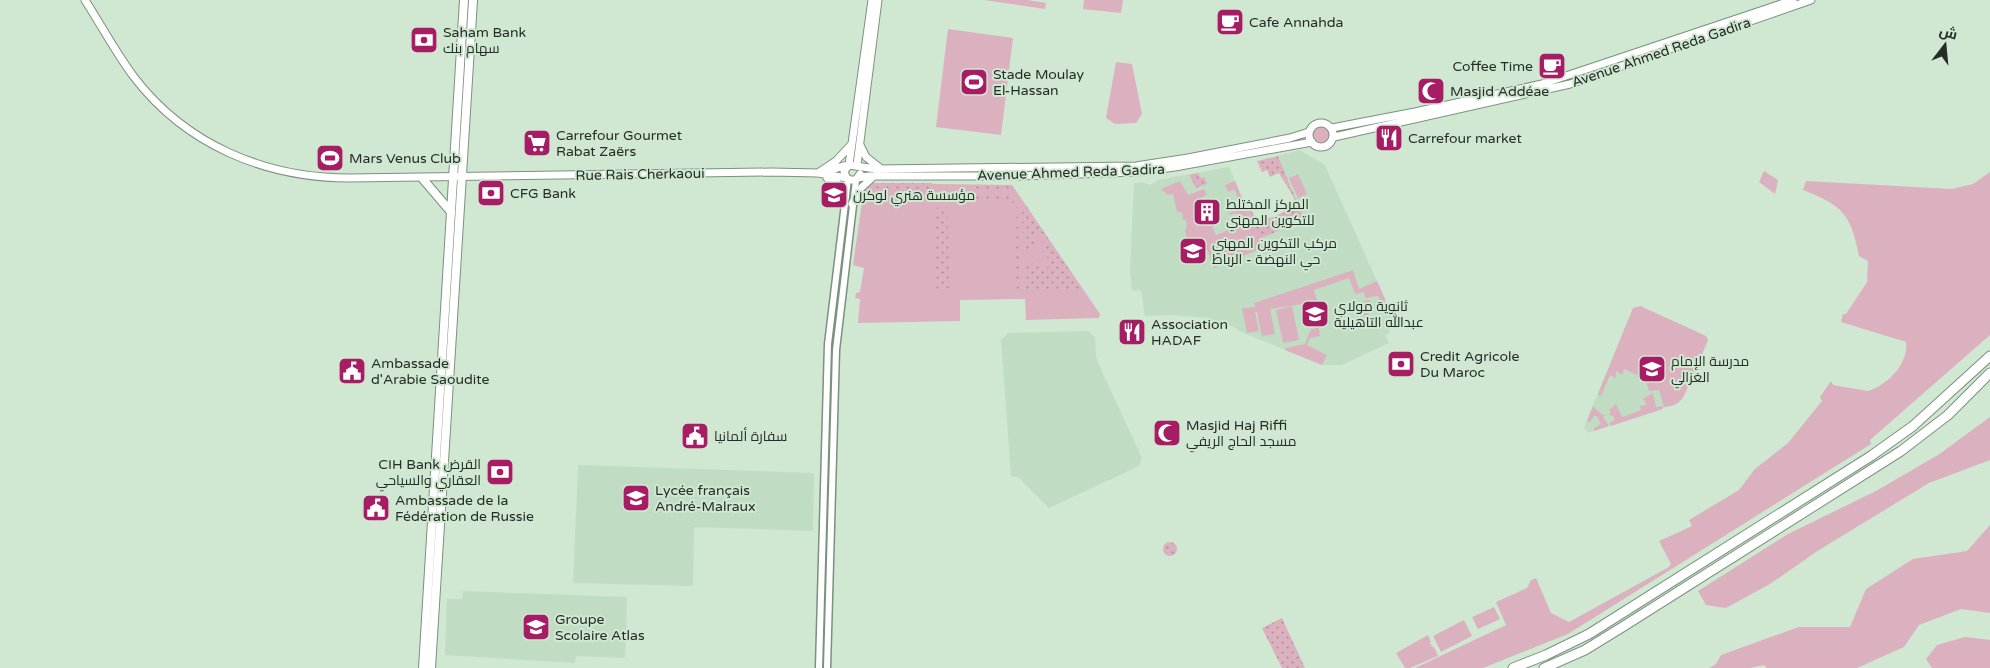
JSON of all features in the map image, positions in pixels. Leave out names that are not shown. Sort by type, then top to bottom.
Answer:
[{"type":"highway","points":[[1513,668],[1546,656],[1589,634],[1871,456],[1913,426],[1990,356]]},
{"type":"highway","points":[[1544,668],[1586,650],[1901,451],[1948,415],[1990,373]]},
{"type":"main road","name":"Rue Rais Cherkaoui","points":[[85,0],[133,76],[150,96],[183,126],[222,150],[264,167],[310,176],[422,178],[729,172],[818,173]]},
{"type":"main road","points":[[423,668],[464,0]]},
{"type":"main road","points":[[431,668],[473,0]]},
{"type":"main road","points":[[847,178],[844,171],[848,165],[872,0]]},
{"type":"main road","points":[[818,173],[857,179],[861,173],[858,166],[859,143],[878,0]]},
{"type":"main road","name":"Avenue Ahmed Reda Gadira","points":[[1332,128],[1542,84],[1793,0]]},
{"type":"main road","name":"Avenue Ahmed Reda Gadira","points":[[1334,137],[1570,84],[1811,0]]},
{"type":"main road","points":[[1320,122],[1326,123],[1332,128],[1334,137],[1326,146],[1317,146],[1312,142],[1309,132],[1312,126],[1320,122]]},
{"type":"main road","name":"Avenue Ahmed Reda Gadira","points":[[858,166],[883,169],[1136,166],[1180,160],[1290,138],[1309,132]]},
{"type":"main road","name":"Avenue Ahmed Reda Gadira","points":[[857,179],[874,176],[1018,176],[1143,171],[1312,142]]},
{"type":"main road","points":[[859,143],[866,157],[883,169]]},
{"type":"main road","points":[[818,173],[836,161],[851,145]]},
{"type":"main road","points":[[818,173],[848,165],[858,166]]},
{"type":"main road","points":[[818,173],[837,183],[845,197]]},
{"type":"main road","points":[[852,204],[862,187],[874,176]]},
{"type":"main road","points":[[422,178],[451,212]]},
{"type":"street","points":[[818,668],[828,352],[847,178]]},
{"type":"street","points":[[827,668],[836,350],[852,204],[857,179]]},
{"type":"shaded area","points":[[984,0],[1028,0],[1046,3],[1045,9]]},
{"type":"shaded area","points":[[1084,0],[1123,0],[1121,13],[1083,9]]},
{"type":"shaded area","points":[[948,29],[1013,38],[1001,135],[936,127]]},
{"type":"shaded area","points":[[1116,62],[1132,64],[1142,114],[1136,123],[1115,124],[1106,118]]},
{"type":"shaded area","points":[[1321,127],[1327,129],[1329,135],[1327,141],[1321,143],[1315,141],[1313,135],[1315,129]]},
{"type":"shaded area","points":[[1300,150],[1325,165],[1385,299],[1387,309],[1391,311],[1393,317],[1389,333],[1385,335],[1389,343],[1342,365],[1322,365],[1208,318],[1172,315],[1145,316],[1141,290],[1132,291],[1130,270],[1134,183],[1142,182],[1150,185],[1158,180],[1229,167],[1259,239],[1304,219],[1278,156]]},
{"type":"shaded area","points":[[1278,156],[1304,219],[1290,226],[1288,222],[1279,226],[1280,230],[1259,239],[1246,207],[1249,206],[1258,223],[1296,207],[1292,194],[1279,173],[1270,177],[1267,170],[1262,172],[1257,161]]},
{"type":"shaded area","points":[[1764,171],[1778,180],[1775,194],[1759,182]]},
{"type":"shaded area","points":[[1990,172],[1990,335],[1870,440],[1871,444],[1568,634],[1483,668],[1415,668],[1506,625],[1496,602],[1527,588],[1531,580],[1536,578],[1551,613],[1569,622],[1669,567],[1671,564],[1659,541],[1692,526],[1689,520],[1739,490],[1755,469],[1788,443],[1822,401],[1820,397],[1831,381],[1833,385],[1868,391],[1883,384],[1896,372],[1904,358],[1906,342],[1841,322],[1843,314],[1846,314],[1867,282],[1868,261],[1859,256],[1852,230],[1843,213],[1836,206],[1803,190],[1806,181],[1952,189],[1973,184]]},
{"type":"shaded area","points":[[1198,173],[1200,178],[1204,177],[1207,184],[1196,188],[1189,175]]},
{"type":"shaded area","points":[[1298,174],[1307,194],[1298,198],[1289,178]]},
{"type":"shaded area","points":[[1180,181],[1188,195],[1204,189],[1207,195],[1201,198],[1203,202],[1196,205],[1204,224],[1216,219],[1217,221],[1211,224],[1216,235],[1241,225],[1236,213],[1230,215],[1229,213],[1242,208],[1234,189],[1228,192],[1225,185],[1235,181],[1263,248],[1214,268],[1204,241],[1200,242],[1201,246],[1188,248],[1185,229],[1187,228],[1186,220],[1183,220],[1182,212],[1177,212],[1173,194],[1168,195],[1161,189]]},
{"type":"shaded area","points":[[869,183],[1012,185],[1100,314],[1099,318],[1026,320],[1025,299],[960,300],[960,321],[858,323],[860,299],[855,298],[856,293],[860,292],[864,268],[853,265],[864,188]]},
{"type":"shaded area","points":[[869,183],[932,183],[932,190],[864,188]]},
{"type":"shaded area","points":[[1012,185],[1016,191],[975,191],[972,186]]},
{"type":"shaded area","points":[[1008,195],[1013,197],[1017,205],[1021,296],[1017,296],[1014,204],[1008,199],[953,201],[953,196]]},
{"type":"shaded area","points":[[1025,204],[1080,286],[1077,290],[1030,291],[1026,289],[1024,266],[1038,262],[1044,271],[1048,268],[1045,264],[1050,260],[1041,250],[1046,246],[1037,235],[1033,238],[1036,242],[1030,247],[1032,250],[1024,255],[1022,206]]},
{"type":"shaded area","points":[[947,207],[950,288],[934,289],[934,208]]},
{"type":"shaded area","points":[[1353,270],[1359,289],[1377,281],[1385,299],[1385,304],[1382,305],[1378,296],[1365,298],[1364,292],[1355,294],[1349,278],[1314,290],[1319,306],[1324,308],[1318,323],[1320,336],[1310,338],[1307,345],[1327,355],[1322,365],[1285,350],[1286,348],[1305,344],[1311,329],[1316,329],[1312,327],[1312,312],[1309,303],[1270,309],[1275,334],[1262,336],[1257,312],[1255,312],[1259,331],[1247,333],[1242,308],[1255,307],[1254,303]]},
{"type":"shaded area","points":[[1369,300],[1371,305],[1368,316],[1357,314],[1361,302]]},
{"type":"shaded area","points":[[1292,306],[1299,340],[1283,343],[1276,310]]},
{"type":"shaded area","name":"مدرسة الإمام الغزالي","points":[[1640,306],[1704,335],[1708,340],[1707,344],[1678,403],[1588,433],[1584,427],[1633,308]]},
{"type":"shaded area","name":"مدرسة الإمام الغزالي","points":[[1640,306],[1706,336],[1708,340],[1684,396],[1673,405],[1664,407],[1659,390],[1649,391],[1646,381],[1655,372],[1652,369],[1642,377],[1624,369],[1622,375],[1616,371],[1616,378],[1610,375],[1601,396],[1598,394],[1633,308]]},
{"type":"shaded area","points":[[1089,331],[1095,337],[1096,356],[1099,365],[1142,458],[1139,466],[1049,508],[1019,478],[1011,476],[1001,340],[1008,333]]},
{"type":"shaded area","points":[[1653,393],[1656,407],[1662,406],[1663,409],[1611,426],[1610,422],[1615,420],[1613,416],[1609,415],[1611,413],[1609,410],[1616,404],[1622,417],[1641,410],[1640,406],[1647,405],[1643,399]]},
{"type":"shaded area","points":[[1593,406],[1601,414],[1605,415],[1603,417],[1609,426],[1594,431],[1594,428],[1601,424],[1597,416],[1594,416],[1590,422],[1587,421]]},
{"type":"shaded area","points":[[1990,417],[1990,460],[1929,483],[1819,550],[1770,584],[1726,608],[1706,605],[1698,591],[1788,534],[1876,491],[1938,455]]},
{"type":"shaded area","name":"Lycée français André-Malraux","points":[[578,465],[814,473],[813,531],[694,527],[693,586],[573,583]]},
{"type":"shaded area","points":[[1990,525],[1990,613],[1961,609],[1919,625],[1904,647],[1857,668],[1767,668],[1764,665],[1750,668],[1709,668],[1716,664],[1721,655],[1799,627],[1850,627],[1866,589],[1913,559],[1967,551]]},
{"type":"shaded area","points":[[1167,542],[1173,542],[1177,549],[1173,556],[1167,556],[1163,552],[1163,546]]},
{"type":"shaded area","name":"Groupe Scolaire Atlas","points":[[463,591],[627,597],[625,658],[576,656],[575,663],[445,655],[447,599],[462,599]]},
{"type":"shaded area","points":[[1494,607],[1500,619],[1478,629],[1472,617]]},
{"type":"shaded area","points":[[1282,618],[1305,668],[1282,668],[1262,628]]},
{"type":"shaded area","points":[[1464,620],[1472,636],[1441,652],[1433,636]]},
{"type":"shaded area","points":[[1428,635],[1431,642],[1429,644],[1432,644],[1431,646],[1434,647],[1438,656],[1410,668],[1405,668],[1396,653]]},
{"type":"shaded area","points":[[1965,637],[1990,640],[1990,668],[1932,668],[1926,659],[1937,645]]},
{"type":"place","name":"Cafe Annahda","points":[[1230,22]]},
{"type":"place","name":"Saham Bank سهام بنك","points":[[424,40]]},
{"type":"place","name":"Coffee Time","points":[[1552,66]]},
{"type":"place","name":"Stade Moulay El-Hassan","points":[[974,82]]},
{"type":"place","name":"Masjid Addéae","points":[[1431,91]]},
{"type":"place","name":"Carrefour market","points":[[1389,138]]},
{"type":"place","name":"Carrefour Gourmet Rabat Zaërs","points":[[537,143]]},
{"type":"place","name":"Mars Venus Club","points":[[330,158]]},
{"type":"place","name":"CFG Bank","points":[[491,193]]},
{"type":"place","name":"مؤسسة هنري لوكرن","points":[[834,195]]},
{"type":"place","name":"المركز المختلط للتكوين المهني","points":[[1207,212]]},
{"type":"place","name":"مركب التكوين المهني حي النهضة - الرباط","points":[[1193,251]]},
{"type":"place","name":"ثانوية مولاي عبدالله التاهيلية","points":[[1315,314]]},
{"type":"place","name":"Association HADAF","points":[[1132,332]]},
{"type":"place","name":"Credit Agricole Du Maroc","points":[[1401,364]]},
{"type":"place","name":"مدرسة الإمام الغزالي","points":[[1652,369]]},
{"type":"place","name":"Ambassade d'Arabie Saoudite","points":[[352,371]]},
{"type":"place","name":"Masjid Haj Riffi مسجد الحاج الريفي","points":[[1167,433]]},
{"type":"place","name":"سفارة ألمانيا","points":[[695,436]]},
{"type":"place","name":"CIH Bank القرض العقاري والسياحي","points":[[500,472]]},
{"type":"place","name":"Lycée français André-Malraux","points":[[636,498]]},
{"type":"place","name":"Ambassade de la Fédération de Russie","points":[[376,508]]},
{"type":"place","name":"Groupe Scolaire Atlas","points":[[536,627]]}]
